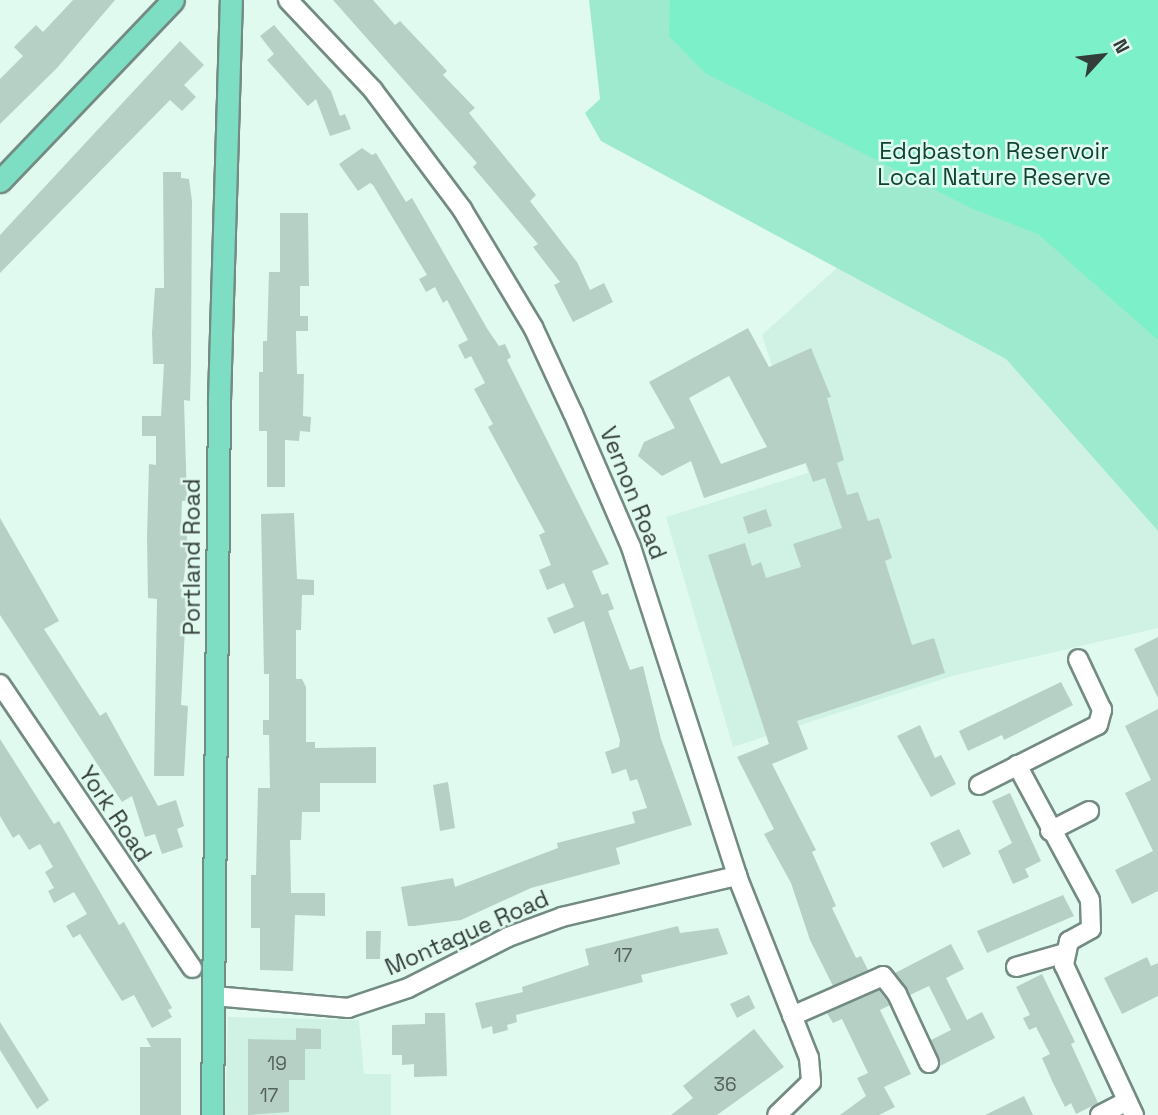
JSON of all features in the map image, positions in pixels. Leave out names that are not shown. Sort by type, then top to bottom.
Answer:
[{"type":"main road","points":[[0,181],[173,0]]},
{"type":"main road","name":"Portland Road","points":[[212,1115],[219,400],[231,0]]},
{"type":"street","name":"Vernon Road","points":[[288,0],[373,90],[462,209],[533,327],[631,547],[737,876],[811,1068],[811,1082],[777,1115]]},
{"type":"street","points":[[979,785],[1098,725],[1102,710],[1078,659]]},
{"type":"street","name":"York Road","points":[[0,684],[192,968]]},
{"type":"street","points":[[1017,765],[1050,831],[1090,900],[1094,919],[1091,929],[1069,941],[1064,965],[1131,1108],[1100,1115]]},
{"type":"street","points":[[1050,831],[1089,811]]},
{"type":"street","name":"Montague Road","points":[[214,996],[348,1008],[408,988],[508,937],[562,917],[737,876]]},
{"type":"street","points":[[1016,967],[1065,953]]},
{"type":"street","points":[[792,1016],[883,976],[897,994],[929,1063]]},
{"type":"shaded area","points":[[670,0],[1158,0],[1158,340],[1038,234],[971,208],[705,73],[669,36]]},
{"type":"shaded area","points":[[838,267],[1006,359],[1158,531],[1158,628],[952,676],[733,747],[666,517],[808,473],[762,335]]},
{"type":"shaded area","points":[[228,1017],[359,1020],[364,1074],[391,1074],[391,1115],[225,1115]]},
{"type":"green space","name":"Edgbaston Reservoir Local Nature Reserve","points":[[589,0],[1158,0],[1158,531],[1006,359],[601,141],[585,113],[600,99]]},
{"type":"building","points":[[73,0],[115,0],[57,68],[0,124],[0,79],[23,56],[14,47],[36,25],[43,32]]},
{"type":"building","points":[[333,0],[373,0],[395,25],[400,21],[436,59],[447,71],[443,75],[475,108],[469,113],[536,195],[530,201],[577,262],[590,290],[604,283],[613,302],[573,322],[554,285],[560,282],[533,247],[538,244],[473,167],[477,163]]},
{"type":"building","points":[[274,25],[331,91],[340,116],[345,114],[351,129],[330,136],[316,99],[308,106],[267,60],[274,54],[260,36]]},
{"type":"building","points":[[180,41],[204,65],[184,85],[196,97],[182,111],[170,100],[0,273],[0,235]]},
{"type":"building","points":[[362,148],[372,155],[376,153],[406,202],[412,198],[488,330],[499,346],[505,344],[511,357],[507,360],[609,564],[592,571],[602,595],[608,593],[614,609],[608,611],[630,670],[643,666],[661,739],[692,825],[616,848],[620,864],[531,888],[461,920],[414,926],[408,926],[401,887],[453,878],[455,887],[558,848],[557,843],[635,823],[632,812],[647,808],[637,779],[630,781],[626,769],[612,774],[605,752],[619,747],[620,740],[584,621],[554,634],[547,618],[574,607],[564,583],[547,590],[539,570],[551,565],[539,535],[545,532],[488,427],[493,424],[474,389],[485,383],[471,356],[465,359],[458,345],[468,340],[447,300],[443,303],[435,287],[426,292],[419,279],[427,275],[373,185],[370,183],[358,191],[339,164]]},
{"type":"building","points":[[163,172],[181,172],[181,178],[189,179],[192,201],[190,401],[184,400],[187,501],[182,501],[181,529],[186,529],[188,549],[182,591],[187,591],[181,705],[188,706],[184,776],[154,776],[157,599],[148,598],[147,537],[149,464],[156,465],[156,436],[142,436],[142,416],[161,416],[164,364],[153,364],[152,333],[155,288],[164,288]]},
{"type":"building","points":[[280,213],[308,213],[309,286],[300,286],[300,316],[308,316],[308,331],[296,331],[297,374],[304,374],[303,416],[311,417],[310,432],[300,431],[299,441],[285,440],[285,487],[267,487],[267,431],[259,431],[259,372],[263,372],[263,341],[267,341],[269,272],[280,272]]},
{"type":"building","points":[[748,328],[769,367],[811,348],[831,397],[827,398],[844,460],[837,463],[847,495],[858,492],[868,521],[879,518],[892,558],[885,561],[912,645],[934,638],[945,673],[797,721],[808,749],[772,764],[816,850],[812,852],[836,906],[832,908],[856,958],[861,956],[868,970],[833,986],[810,940],[791,883],[764,834],[774,829],[737,757],[769,744],[708,555],[745,543],[752,566],[761,562],[766,578],[801,567],[793,544],[842,528],[825,478],[813,482],[806,463],[704,498],[691,461],[662,476],[638,456],[644,442],[675,428],[649,382]],"holes":[[[729,376],[767,447],[721,464],[689,398]]]},
{"type":"building","points":[[766,509],[772,526],[748,534],[743,517]]},
{"type":"building","points":[[294,513],[297,579],[314,580],[314,595],[302,595],[301,630],[296,630],[296,679],[302,679],[306,687],[306,742],[315,742],[315,748],[376,747],[376,783],[320,783],[320,812],[302,812],[301,840],[290,840],[291,893],[325,893],[325,916],[295,915],[293,971],[260,970],[260,928],[251,928],[251,875],[256,875],[258,788],[270,788],[269,735],[263,735],[263,720],[269,720],[269,674],[264,674],[261,514]]},
{"type":"building","points":[[0,518],[59,621],[44,629],[100,716],[106,712],[158,806],[176,800],[184,826],[177,829],[183,847],[162,854],[155,834],[145,837],[132,796],[122,802],[0,615]]},
{"type":"building","points":[[1158,637],[1158,698],[1134,649]]},
{"type":"building","points":[[1061,682],[1073,705],[1004,740],[1002,735],[968,751],[959,731]]},
{"type":"building","points":[[1158,709],[1158,891],[1132,904],[1115,870],[1153,851],[1125,793],[1151,780],[1125,726]]},
{"type":"building","points":[[920,725],[935,758],[941,755],[956,784],[931,797],[897,736]]},
{"type":"building","points":[[0,739],[54,824],[59,821],[119,925],[124,922],[172,1008],[168,1010],[172,1017],[152,1028],[134,995],[122,1001],[80,934],[73,938],[66,926],[87,914],[74,892],[54,903],[48,891],[54,888],[45,872],[53,867],[40,844],[29,850],[19,834],[13,838],[0,816]]},
{"type":"building","points":[[448,782],[455,828],[440,831],[433,785]]},
{"type":"building","points":[[1010,793],[1041,861],[1025,869],[1029,877],[1013,884],[998,851],[1012,843],[992,801]]},
{"type":"building","points":[[959,829],[971,854],[943,868],[930,843]]},
{"type":"building","points":[[1063,895],[1074,916],[987,953],[977,931]]},
{"type":"building","points":[[678,926],[680,933],[718,928],[728,954],[641,975],[643,982],[516,1015],[517,1022],[507,1025],[508,1030],[493,1034],[492,1026],[482,1029],[475,1003],[523,992],[522,987],[589,965],[585,949]]},
{"type":"building","points":[[366,931],[381,931],[380,959],[366,959]]},
{"type":"building","points":[[951,944],[964,969],[946,978],[967,1020],[982,1012],[995,1038],[940,1066],[931,1040],[951,1030],[929,986],[910,995],[895,973]]},
{"type":"building","points":[[1147,957],[1151,966],[1158,963],[1158,996],[1122,1014],[1104,978]]},
{"type":"building","points":[[1042,974],[1075,1042],[1071,1044],[1098,1103],[1076,1114],[1071,1103],[1065,1107],[1053,1083],[1042,1058],[1050,1054],[1036,1027],[1029,1030],[1023,1018],[1030,1015],[1016,987]]},
{"type":"building","points":[[879,990],[890,1005],[880,1010],[911,1074],[884,1087],[895,1107],[879,1115],[840,1115],[866,1096],[857,1078],[868,1073],[842,1019],[833,1023],[827,1013]]},
{"type":"building","points":[[749,995],[755,1008],[737,1018],[730,1004]]},
{"type":"building","points":[[425,1013],[445,1013],[447,1076],[414,1077],[414,1064],[402,1065],[402,1055],[392,1055],[392,1025],[425,1024]]},
{"type":"building","points":[[0,1022],[49,1100],[37,1109],[0,1050]]},
{"type":"building","points":[[296,1028],[321,1029],[321,1049],[305,1049],[305,1080],[289,1080],[289,1112],[248,1115],[248,1039],[296,1040]]},
{"type":"building","points":[[754,1029],[784,1067],[717,1115],[671,1115],[693,1098],[683,1086]]},
{"type":"building","points":[[146,1038],[181,1038],[181,1115],[140,1115],[140,1047],[151,1047]]},
{"type":"building","points":[[1024,1096],[1033,1115],[985,1115]]}]
